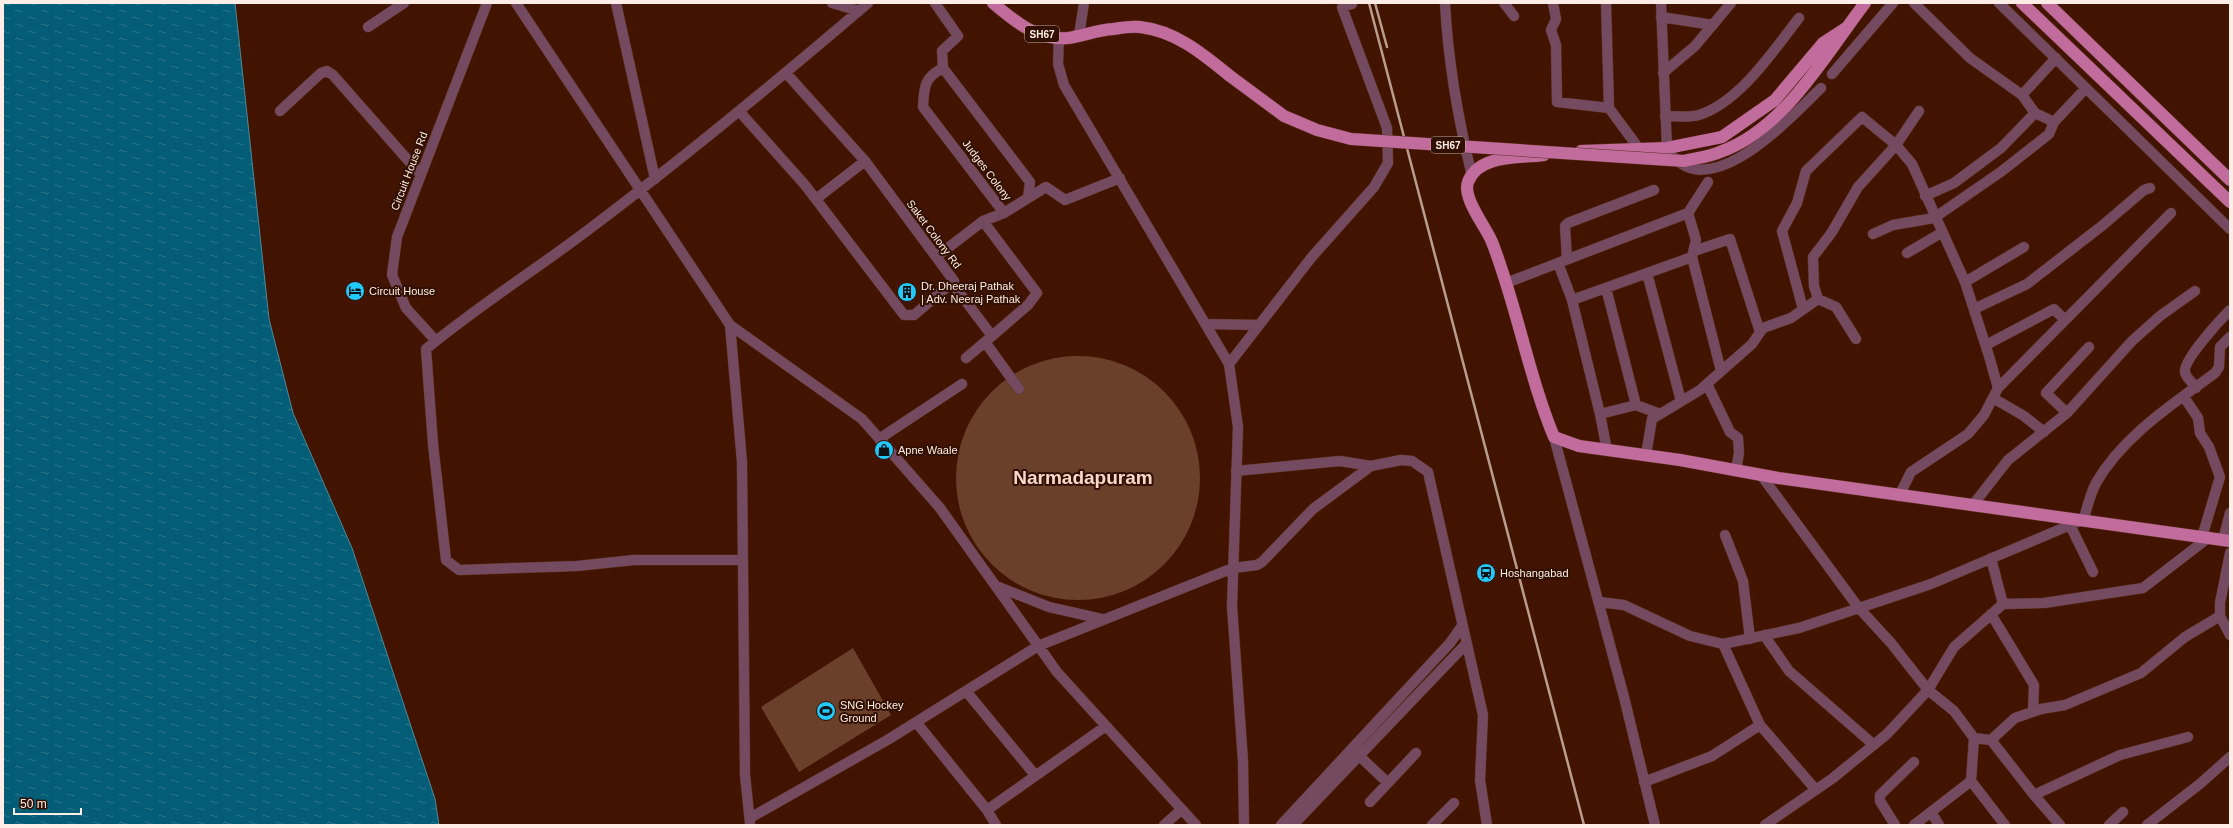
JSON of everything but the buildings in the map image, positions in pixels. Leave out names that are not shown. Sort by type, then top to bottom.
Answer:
[{"type":"main road","name":"SH67","points":[[993,3],[1020,26],[1046,36],[1059,37],[1079,35],[1100,30],[1140,27],[1179,38],[1201,52],[1230,76],[1284,116],[1317,130],[1351,138],[1684,161],[1719,153],[1737,144],[1759,129],[1790,102],[1825,60],[1865,3]]},
{"type":"main road","points":[[2022,3],[2230,202]]},
{"type":"main road","points":[[2047,3],[2230,180]]},
{"type":"main road","points":[[1846,28],[1823,42],[1775,100],[1756,115],[1722,137],[1667,148],[1640,150],[1597,149],[1492,161],[1477,169],[1472,176],[1468,182],[1468,196],[1492,241],[1506,283],[1540,404],[1554,437],[1579,446],[1646,455],[1761,475],[1899,496],[2226,540]]},
{"type":"street","points":[[368,27],[404,3]]},
{"type":"street","name":"Circuit House Rd","points":[[436,341],[406,308],[392,275],[397,237],[487,3]]},
{"type":"street","points":[[516,3],[730,325],[862,419],[940,508],[1057,672],[1196,825]]},
{"type":"street","points":[[616,3],[655,179]]},
{"type":"street","points":[[832,3],[859,11]]},
{"type":"street","points":[[742,560],[634,560],[577,566],[459,570],[446,560],[433,444],[426,349],[463,318],[565,248],[641,190],[786,73],[868,3]]},
{"type":"street","points":[[935,3],[958,36],[942,52],[943,68]]},
{"type":"street","points":[[1079,35],[1084,3]]},
{"type":"street","points":[[1445,3],[1447,43],[1460,128],[1472,176]]},
{"type":"street","points":[[1504,3],[1514,16]]},
{"type":"street","points":[[1553,3],[1556,19],[1551,30],[1556,45],[1557,102],[1609,108]]},
{"type":"street","points":[[1606,3],[1609,108],[1640,150]]},
{"type":"street","points":[[1661,3],[1667,148],[1672,157],[1689,168],[1694,170],[1719,167],[1739,159],[1765,141],[1821,88]]},
{"type":"street","points":[[1663,73],[1695,46],[1731,3]]},
{"type":"street","points":[[1832,74],[1893,3]]},
{"type":"street","points":[[1914,3],[1970,58],[2022,95],[2034,113],[2054,122]]},
{"type":"street","points":[[1999,3],[2230,229]]},
{"type":"street","points":[[1229,364],[1311,258],[1374,187],[1388,163],[1387,128],[1342,7],[1352,4]]},
{"type":"street","points":[[1661,17],[1713,25]]},
{"type":"street","points":[[1665,116],[1699,115],[1730,97],[1763,64],[1798,18]]},
{"type":"street","points":[[1059,37],[1058,64],[1064,85],[1207,324],[1229,364],[1238,427],[1232,606],[1243,761],[1244,825]]},
{"type":"street","points":[[2022,95],[2056,58]]},
{"type":"street","name":"Judges Colony","points":[[943,68],[1030,182],[1028,198],[1004,213],[923,107],[924,85],[934,72],[943,68]]},
{"type":"street","points":[[280,111],[321,73],[327,71],[333,75],[421,175]]},
{"type":"street","name":"Saket Colony Rd","points":[[739,111],[816,200],[904,315],[914,315],[954,281],[865,161],[786,73]]},
{"type":"street","points":[[1873,234],[1893,225],[1934,218],[2007,168],[2048,134],[2054,122],[2086,88]]},
{"type":"street","points":[[1856,339],[1836,307],[1818,299],[1814,286],[1813,257],[1832,232],[1858,187],[1896,145],[1919,111]]},
{"type":"street","points":[[1925,196],[1954,183],[2001,148],[2034,113]]},
{"type":"street","points":[[1803,309],[1782,232],[1798,203],[1806,171],[1862,117],[1896,145],[1912,164],[1934,218],[1965,282],[1986,345],[1998,388]]},
{"type":"street","points":[[816,200],[865,161]]},
{"type":"street","points":[[1028,198],[1046,187],[1065,200],[1120,178]]},
{"type":"street","points":[[1506,283],[1688,213],[1708,182]]},
{"type":"street","points":[[1974,309],[2027,284],[2103,225],[2144,190],[2150,188]]},
{"type":"street","points":[[1607,450],[1600,414],[1563,261],[1565,226],[1568,223],[1654,190]]},
{"type":"street","points":[[936,257],[983,221],[1004,213]]},
{"type":"street","points":[[1688,213],[1696,240],[1693,254],[1722,371]]},
{"type":"street","points":[[1899,496],[1911,472],[1968,434],[1984,415],[1998,388],[2171,213]]},
{"type":"street","points":[[966,358],[1028,306],[1037,293],[983,221]]},
{"type":"street","points":[[1907,254],[1941,233]]},
{"type":"street","points":[[1572,300],[1647,273],[1730,239],[1760,332]]},
{"type":"street","points":[[1965,282],[2024,247]]},
{"type":"street","points":[[1647,273],[1681,401]]},
{"type":"street","points":[[952,283],[989,339],[1019,389]]},
{"type":"street","points":[[1606,288],[1636,405]]},
{"type":"street","points":[[1972,506],[2008,460],[2067,413],[2132,341],[2160,316],[2195,291]]},
{"type":"street","points":[[1646,455],[1652,419],[1707,384],[1752,344],[1763,328],[1791,318],[1818,299]]},
{"type":"street","points":[[1986,345],[2054,309],[2065,320]]},
{"type":"street","points":[[2196,388],[2186,375],[2186,368],[2205,337],[2230,310]]},
{"type":"street","points":[[1207,324],[1259,325]]},
{"type":"street","points":[[730,325],[742,462],[745,776],[750,822],[916,722],[1038,646],[1102,619],[1233,568],[1257,565],[1262,562],[1313,509],[1371,466]]},
{"type":"street","points":[[1598,602],[1624,605],[1690,636],[1723,644],[1799,628],[1858,607],[1931,584],[2082,521],[2095,484],[2114,456],[2161,414],[2218,370],[2220,347],[2230,337]]},
{"type":"street","points":[[2067,413],[2046,393],[2089,347]]},
{"type":"street","points":[[879,439],[962,384]]},
{"type":"street","points":[[1707,384],[1730,432],[1738,438],[1739,453],[1736,470]]},
{"type":"street","points":[[1765,825],[1816,790],[1887,734],[1928,690],[1954,647],[2003,604],[2044,603],[2143,588],[2205,538],[2220,477],[2209,447],[2199,431],[2198,418],[2184,397]]},
{"type":"street","points":[[1993,398],[2024,416],[2044,432]]},
{"type":"street","points":[[1600,414],[1636,405],[1660,414]]},
{"type":"street","points":[[1554,437],[1655,825]]},
{"type":"street","points":[[1236,471],[1340,461],[1371,466],[1401,460],[1412,461],[1428,472],[1483,715],[1480,780],[1487,825]]},
{"type":"street","points":[[1761,475],[1858,607],[1891,643],[1928,690],[1954,711],[1974,738],[1971,781],[2005,825]]},
{"type":"street","points":[[2226,540],[2230,513]]},
{"type":"street","points":[[2070,525],[2093,572]]},
{"type":"street","points":[[1725,535],[1743,581],[1750,639]]},
{"type":"street","points":[[2230,553],[2220,603],[2220,616],[2230,635]]},
{"type":"street","points":[[1991,558],[2003,604]]},
{"type":"street","points":[[996,586],[1049,607],[1102,619]]},
{"type":"street","points":[[1991,614],[2034,685],[2033,712]]},
{"type":"street","points":[[1991,740],[2015,718],[2033,712],[2065,705],[2141,673],[2185,637],[2220,616]]},
{"type":"street","points":[[1293,825],[1450,643],[1462,626]]},
{"type":"street","points":[[1764,635],[1788,670],[1874,745]]},
{"type":"street","points":[[1281,825],[1466,644]]},
{"type":"street","points":[[1723,644],[1760,725],[1816,790]]},
{"type":"street","points":[[966,691],[1034,775]]},
{"type":"street","points":[[916,722],[987,810],[996,825]]},
{"type":"street","points":[[1644,782],[1712,756],[1760,725]]},
{"type":"street","points":[[987,810],[1034,775],[1106,726]]},
{"type":"street","points":[[2034,795],[2120,754],[2188,737]]},
{"type":"street","points":[[1974,738],[1991,740],[2034,795],[2060,825]]},
{"type":"street","points":[[1356,752],[1388,783]]},
{"type":"street","points":[[1370,802],[1416,753]]},
{"type":"street","points":[[2147,825],[2201,783],[2230,758]]},
{"type":"street","points":[[1896,825],[1880,801],[1880,795],[1914,762]]},
{"type":"street","points":[[1914,825],[1971,781]]},
{"type":"street","points":[[1432,825],[1454,803]]},
{"type":"street","points":[[1164,825],[1181,810]]},
{"type":"street","points":[[1931,812],[1940,825]]},
{"type":"street","points":[[2109,825],[2122,812]]},
{"type":"shaded area","points":[[1078,356],[1102,358],[1125,365],[1146,377],[1164,392],[1179,410],[1191,431],[1198,454],[1200,478],[1198,502],[1191,525],[1179,546],[1164,564],[1146,579],[1125,591],[1102,598],[1078,600],[1054,598],[1031,591],[1010,579],[992,564],[977,546],[965,525],[958,502],[956,478],[958,454],[965,431],[977,410],[992,392],[1010,377],[1031,365],[1054,358]]},
{"type":"shaded area","name":"SNG Hockey Ground","points":[[853,648],[891,715],[799,772],[761,707]]},
{"type":"water","points":[[3,3],[235,3],[269,319],[293,413],[352,548],[435,799],[439,825],[3,825]]},
{"type":"railway","points":[[1369,3],[1584,825]]},
{"type":"railway","points":[[1375,3],[1387,47]]},
{"type":"place","name":"Circuit House","points":[[355,291]]},
{"type":"place","name":"Dr. Dheeraj Pathak | Adv. Neeraj Pathak","points":[[907,292]]},
{"type":"place","name":"Apne Waale","points":[[884,450]]},
{"type":"place","name":"Hoshangabad","points":[[1486,573]]},
{"type":"place","name":"SNG Hockey Ground","points":[[826,711]]},
{"type":"district","name":"Narmadapuram","points":[[1083,477]]}]
